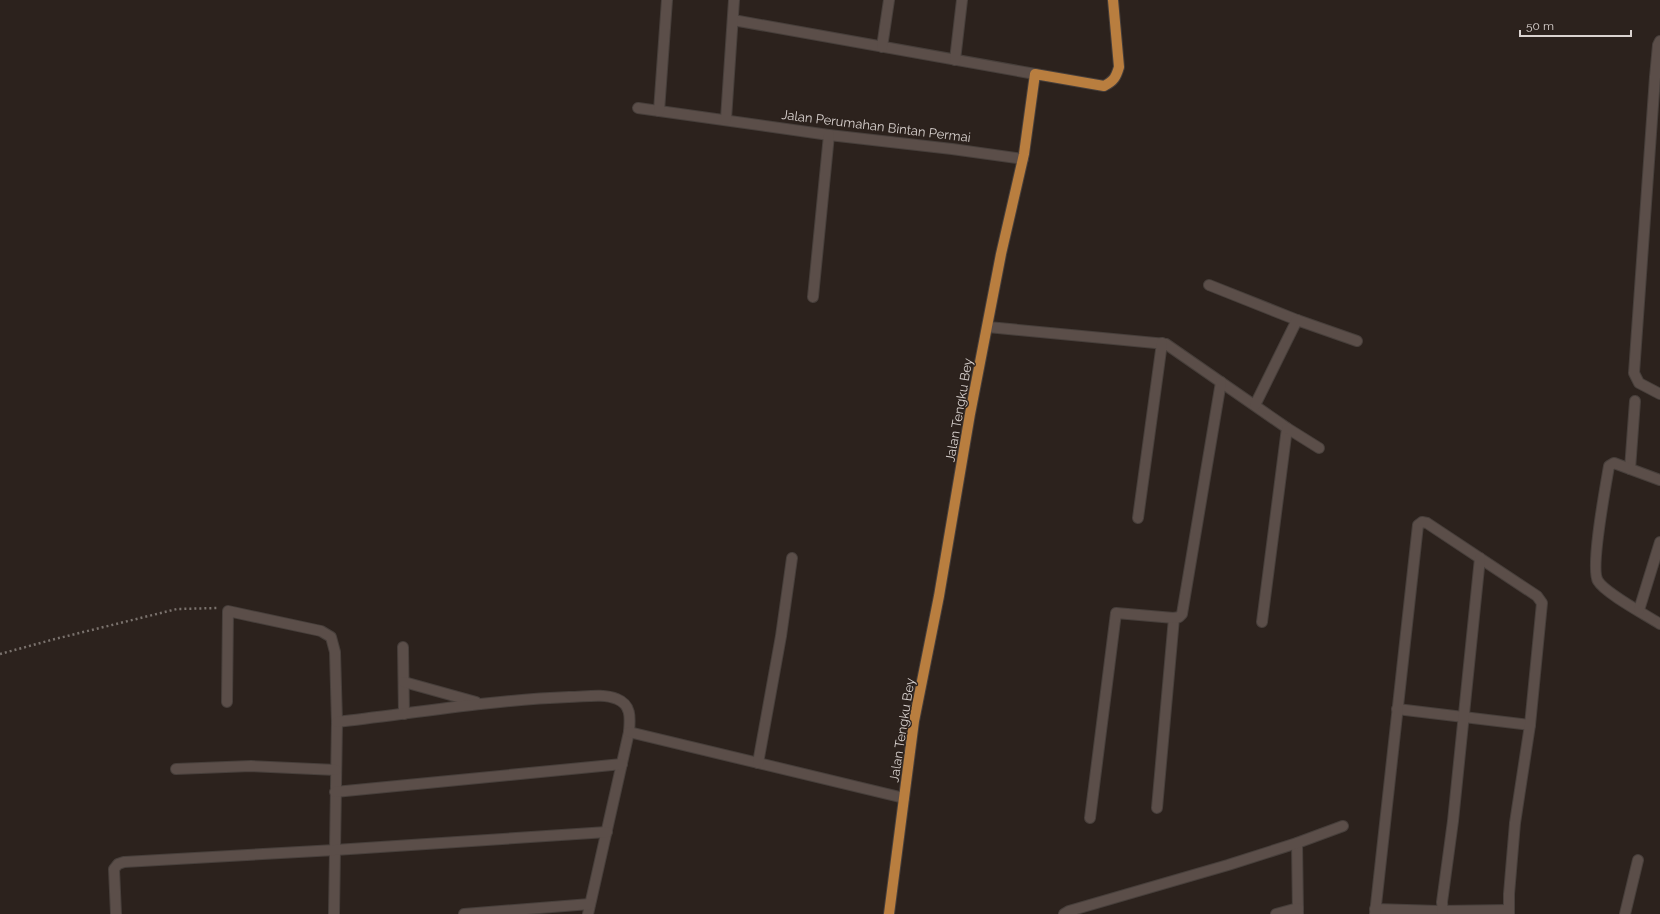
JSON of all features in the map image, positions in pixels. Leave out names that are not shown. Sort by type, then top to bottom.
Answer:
[{"type":"main road","points":[[1035,74],[1104,86],[1113,82],[1120,67],[1113,0]]},
{"type":"main road","name":"Jalan Tengku Bey","points":[[889,914],[914,721],[939,596],[970,414],[1001,254],[1022,159],[1035,74]]},
{"type":"street","points":[[659,111],[667,0]]},
{"type":"street","points":[[726,119],[734,0]]},
{"type":"street","points":[[882,47],[889,0]]},
{"type":"street","points":[[955,60],[962,0]]},
{"type":"street","points":[[733,20],[1035,74]]},
{"type":"street","points":[[1660,41],[1658,45],[1655,77],[1634,373],[1639,383],[1660,394]]},
{"type":"street","name":"Jalan Perumahan Bintan Permai","points":[[638,108],[726,119],[830,135],[952,149],[1022,159]]},
{"type":"street","points":[[813,297],[830,135]]},
{"type":"street","points":[[1209,284],[1297,320],[1357,341]]},
{"type":"street","points":[[1254,405],[1297,320]]},
{"type":"street","points":[[988,327],[1166,344],[1287,428],[1319,448]]},
{"type":"street","points":[[1138,518],[1162,343]]},
{"type":"street","points":[[1090,818],[1116,613],[1174,618],[1179,617],[1182,614],[1221,382]]},
{"type":"street","points":[[1630,469],[1635,401]]},
{"type":"street","points":[[1262,622],[1287,428]]},
{"type":"street","points":[[1660,480],[1614,462],[1609,466],[1599,529],[1596,577],[1603,587],[1660,624]]},
{"type":"street","points":[[1422,522],[1427,523],[1536,596],[1542,604],[1530,725],[1515,823],[1509,894],[1509,912],[1375,912],[1397,709],[1418,525],[1422,522]]},
{"type":"street","points":[[1639,610],[1660,542]]},
{"type":"street","points":[[758,763],[781,636],[792,558]]},
{"type":"street","points":[[1443,912],[1442,902],[1453,821],[1480,558]]},
{"type":"street","points":[[227,702],[228,611],[321,632],[332,637],[335,652],[337,722],[334,914]]},
{"type":"street","points":[[1157,808],[1174,618]]},
{"type":"street","points":[[403,647],[404,714]]},
{"type":"street","points":[[404,682],[480,704]]},
{"type":"street","points":[[337,722],[480,704],[557,697],[602,696],[617,698],[625,704],[631,717],[629,732],[589,909],[464,914]]},
{"type":"street","points":[[1397,709],[1530,725]]},
{"type":"street","points":[[629,732],[904,798]]},
{"type":"street","points":[[335,792],[622,764]]},
{"type":"street","points":[[176,769],[251,766],[336,770]]},
{"type":"street","points":[[1064,914],[1068,911],[1297,843],[1343,826]]},
{"type":"street","points":[[116,914],[114,869],[121,863],[607,832]]},
{"type":"street","points":[[1276,914],[1298,911],[1297,843]]},
{"type":"street","points":[[1625,914],[1638,860]]},
{"type":"path","points":[[0,654],[177,609],[217,608],[228,611]]}]
